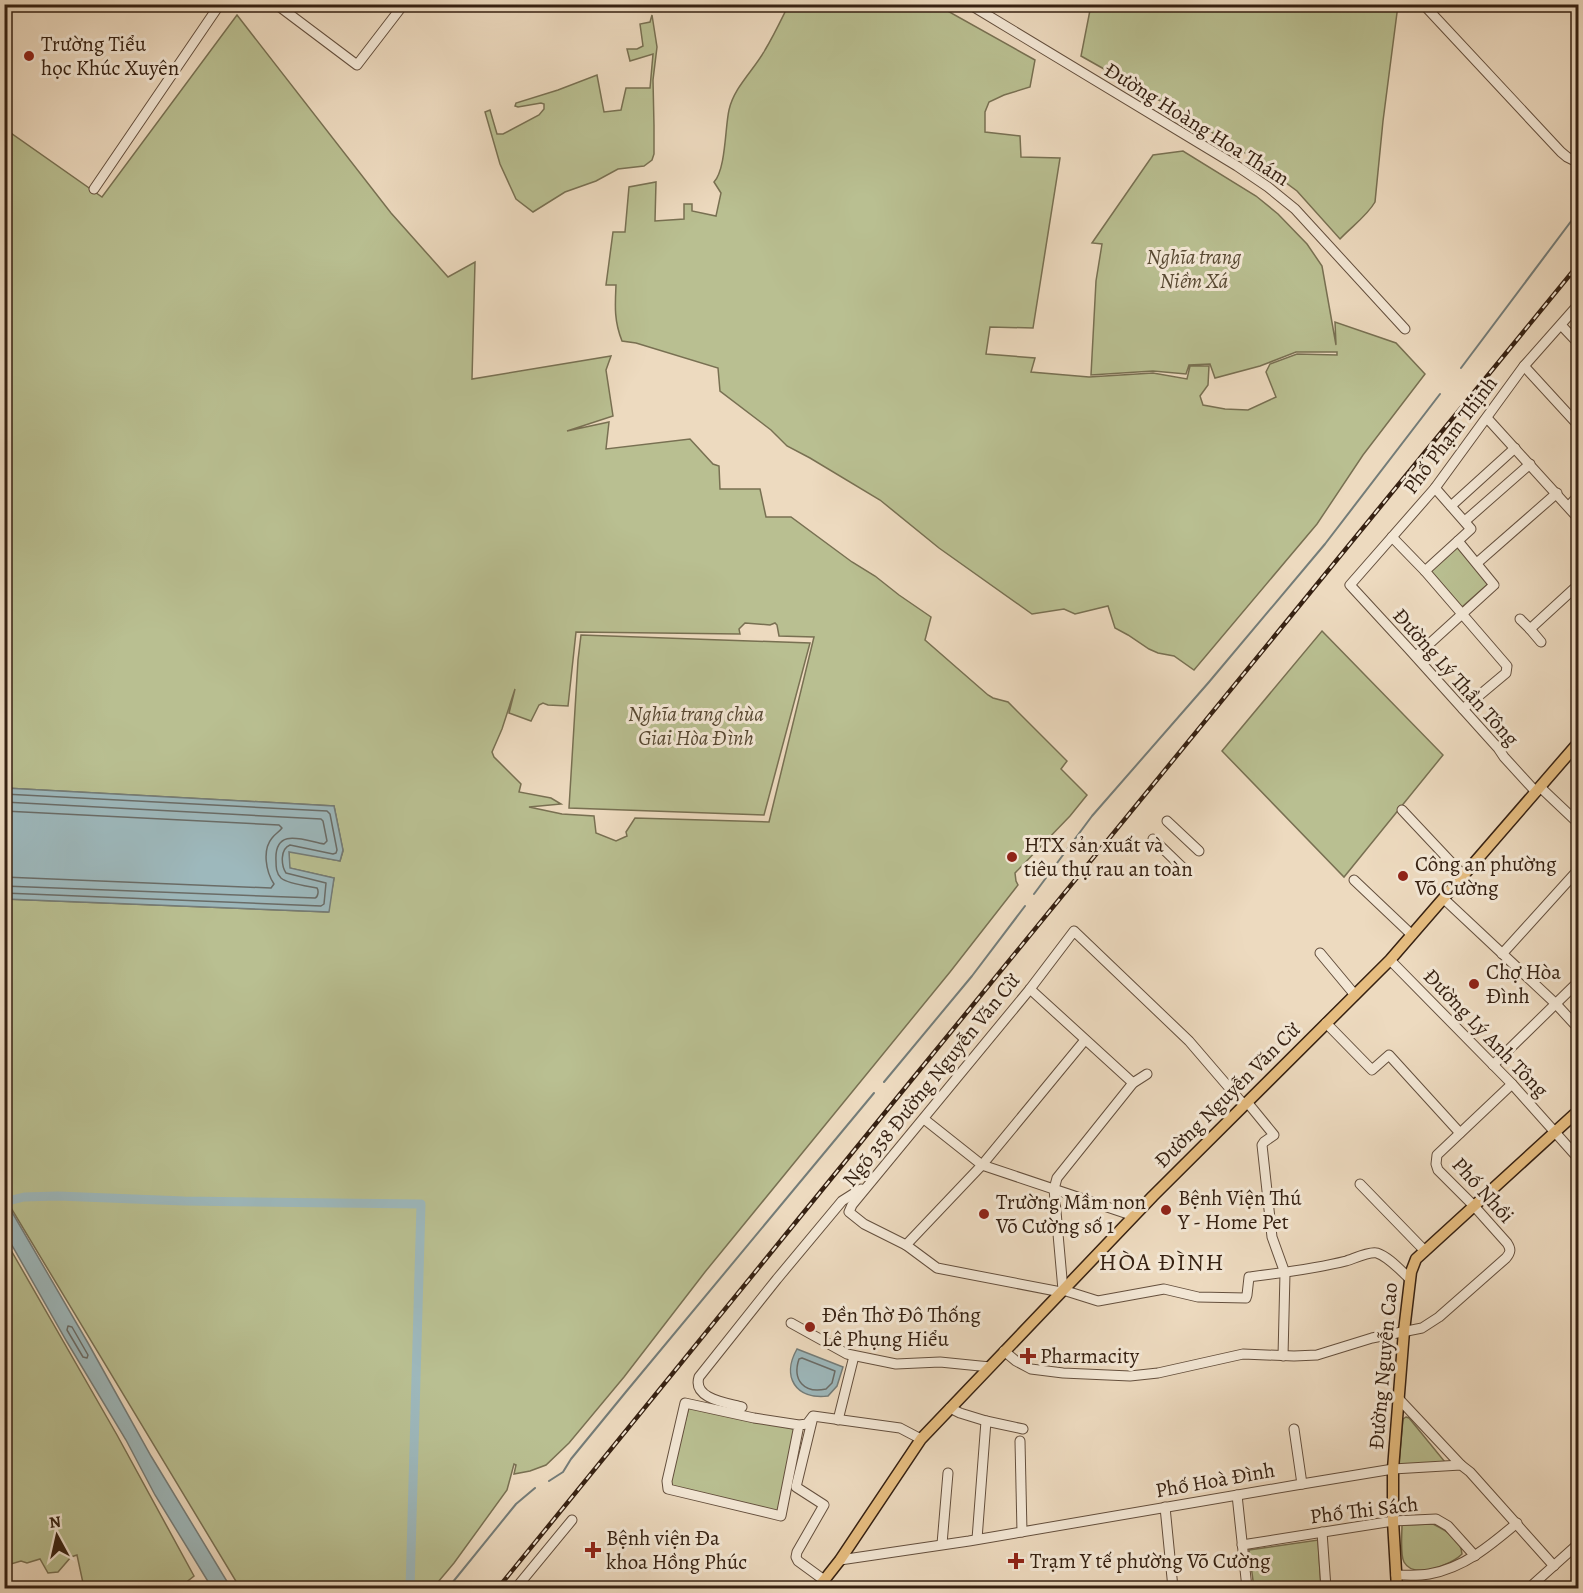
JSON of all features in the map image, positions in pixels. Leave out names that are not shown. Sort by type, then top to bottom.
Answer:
[{"type":"main road","name":"Đường Nguyễn Văn Cừ","points":[[821,1584],[840,1560],[921,1439],[1134,1216],[1390,960],[1578,743]]},
{"type":"main road","name":"Đường Nguyễn Cao","points":[[1397,1588],[1393,1469],[1411,1272],[1416,1259],[1578,1111]]},
{"type":"street","points":[[94,189],[220,4]]},
{"type":"street","points":[[276,4],[357,65],[400,9],[394,4]]},
{"type":"street","name":"Đường Hoàng Hoa Thám","points":[[969,4],[1268,187],[1295,209],[1405,329]]},
{"type":"street","points":[[1423,4],[1561,152],[1575,161]]},
{"type":"street","name":"Phố Phạm Thịnh","points":[[1350,585],[1436,488],[1524,366],[1578,305]]},
{"type":"street","points":[[1561,325],[1578,343]]},
{"type":"street","points":[[1524,366],[1578,425]]},
{"type":"street","points":[[1487,418],[1578,518]]},
{"type":"street","points":[[1451,506],[1515,448]]},
{"type":"street","points":[[1465,521],[1530,464]]},
{"type":"street","points":[[1425,571],[1471,529],[1436,488]]},
{"type":"street","points":[[1477,563],[1557,493]]},
{"type":"street","points":[[1569,506],[1578,496]]},
{"type":"street","points":[[1392,537],[1506,663],[1508,670],[1506,673],[1463,709]]},
{"type":"street","points":[[1416,656],[1494,585],[1458,541]]},
{"type":"street","name":"Đường Lý Thần Tông","points":[[1350,585],[1498,748],[1503,757],[1578,823]]},
{"type":"street","points":[[1530,629],[1578,585]]},
{"type":"street","points":[[1520,619],[1541,642]]},
{"type":"street","points":[[1402,810],[1464,876]]},
{"type":"street","points":[[1167,821],[1200,851]]},
{"type":"street","points":[[1153,840],[1183,868]]},
{"type":"street","points":[[1502,954],[1578,870]]},
{"type":"street","points":[[1354,880],[1412,935]]},
{"type":"street","points":[[1444,899],[1556,1004],[1578,1028]]},
{"type":"street","name":"Ngõ 358 Đường Nguyễn Văn Cừ","points":[[1246,1103],[1189,1041],[1074,931],[1030,989],[852,1205],[850,1214],[864,1224],[906,1245],[937,1268],[1062,1291],[1098,1301],[1164,1289],[1198,1297],[1246,1298],[1249,1277],[1285,1273]]},
{"type":"street","points":[[1320,953],[1355,995]]},
{"type":"street","name":"Đường Lý Anh Tông","points":[[1390,960],[1512,1084],[1578,1158]]},
{"type":"street","points":[[1493,1065],[1578,982]]},
{"type":"street","points":[[1030,989],[1133,1083]]},
{"type":"street","points":[[1326,1023],[1372,1070],[1389,1055],[1460,1133]]},
{"type":"street","points":[[906,1245],[982,1165],[1085,1040]]},
{"type":"street","points":[[1062,1291],[1054,1189],[1057,1178],[1133,1083],[1147,1074]]},
{"type":"street","name":"Phố Nhồi","points":[[1404,1331],[1422,1328],[1439,1317],[1508,1255],[1510,1248],[1507,1243],[1438,1170],[1436,1164],[1437,1155],[1512,1084]]},
{"type":"street","points":[[1246,1103],[1274,1135],[1262,1145],[1272,1237],[1285,1273],[1283,1356]]},
{"type":"street","points":[[924,1119],[982,1165],[1134,1216]]},
{"type":"street","points":[[1360,1184],[1425,1251]]},
{"type":"street","points":[[742,1407],[712,1399],[698,1388],[699,1377],[842,1201],[868,1185]]},
{"type":"street","points":[[1285,1273],[1322,1267],[1372,1252],[1390,1261],[1410,1279]]},
{"type":"street","points":[[791,1323],[854,1356],[896,1364],[940,1362],[990,1367]]},
{"type":"street","points":[[1004,1352],[1031,1369],[1130,1376],[1158,1373],[1233,1355],[1317,1355],[1404,1331]]},
{"type":"street","points":[[838,1420],[854,1356]]},
{"type":"street","points":[[1400,1399],[1461,1466],[1470,1472],[1554,1566]]},
{"type":"street","points":[[799,1425],[781,1516],[669,1489],[667,1481],[685,1403],[799,1425],[807,1424],[813,1416]]},
{"type":"street","points":[[950,1408],[986,1421],[1023,1429]]},
{"type":"street","points":[[813,1416],[900,1428],[921,1439]]},
{"type":"street","points":[[813,1416],[796,1487],[824,1505],[796,1557],[821,1584]]},
{"type":"street","points":[[977,1539],[986,1421]]},
{"type":"street","points":[[1294,1430],[1302,1484]]},
{"type":"street","points":[[1020,1441],[1022,1532]]},
{"type":"street","name":"Phố Hoà Đình","points":[[840,1560],[1022,1532],[1393,1469],[1461,1466]]},
{"type":"street","points":[[942,1544],[948,1473]]},
{"type":"street","points":[[1237,1495],[1247,1588]]},
{"type":"street","points":[[1165,1507],[1173,1588]]},
{"type":"street","name":"Phố Thi Sách","points":[[1242,1545],[1394,1521],[1436,1519],[1448,1526],[1475,1556]]},
{"type":"street","points":[[516,1588],[572,1520]]},
{"type":"street","points":[[1396,1575],[1428,1574],[1452,1566],[1486,1549],[1517,1523]]},
{"type":"street","points":[[1323,1532],[1326,1588]]},
{"type":"street","points":[[1529,1588],[1578,1544]]},
{"type":"green space","name":"Nghĩa trang Niềm Xá","points":[[789,4],[937,5],[1035,60],[1030,87],[989,102],[985,112],[985,132],[1020,136],[1021,157],[1060,158],[1033,328],[990,327],[986,354],[1035,358],[1031,372],[1089,377],[1153,373],[1187,379],[1190,366],[1209,366],[1208,385],[1200,396],[1203,405],[1248,410],[1276,397],[1266,372],[1270,364],[1297,354],[1337,355],[1337,352],[1296,352],[1260,366],[1215,378],[1210,364],[1189,365],[1186,374],[1153,371],[1091,375],[1096,281],[1102,244],[1092,243],[1153,155],[1183,151],[1256,196],[1278,214],[1307,244],[1322,266],[1336,345],[1335,322],[1396,343],[1425,374],[1363,455],[1317,524],[1194,670],[1174,656],[1149,649],[1115,628],[1108,606],[1075,614],[1064,609],[1032,614],[939,548],[880,500],[787,446],[771,430],[720,391],[718,368],[636,343],[622,341],[616,320],[616,285],[606,285],[613,232],[625,232],[629,187],[656,182],[655,221],[684,219],[684,204],[692,204],[692,211],[716,216],[721,193],[714,182],[721,168],[729,110],[735,94],[765,50]]},
{"type":"green space","points":[[1091,5],[1398,5],[1375,202],[1372,207],[1340,239],[1297,191],[1247,154],[1166,104],[1081,56]]},
{"type":"green space","points":[[237,15],[391,213],[448,277],[475,262],[472,379],[611,356],[606,370],[613,416],[567,431],[609,422],[606,449],[690,439],[713,464],[719,466],[720,489],[760,489],[766,517],[791,517],[931,617],[925,640],[988,695],[1008,702],[1067,761],[1061,769],[1087,795],[1015,873],[1018,885],[950,972],[705,1272],[624,1377],[569,1443],[546,1465],[514,1474],[516,1465],[514,1464],[507,1490],[433,1588],[240,1588],[5,1198],[5,899],[328,912],[334,878],[289,868],[289,851],[340,861],[343,851],[334,806],[5,788],[5,129],[102,197]],"holes":[[[745,623],[770,625],[775,623],[777,625],[779,636],[814,637],[769,822],[635,818],[626,832],[627,836],[616,841],[596,833],[594,816],[562,814],[529,807],[561,804],[551,798],[519,792],[521,784],[494,757],[492,752],[515,689],[509,713],[531,721],[539,705],[543,703],[568,706],[576,632],[740,634],[739,629]]]},
{"type":"green space","points":[[652,15],[657,47],[653,80],[654,154],[652,160],[644,166],[618,169],[596,181],[565,192],[533,212],[516,199],[500,164],[485,112],[490,110],[497,134],[503,134],[539,115],[544,109],[544,104],[541,103],[518,107],[515,106],[516,103],[597,75],[604,112],[621,110],[626,88],[650,88],[653,54],[630,61],[627,49],[637,49],[643,46],[640,24],[650,22]]},
{"type":"green space","points":[[1457,547],[1489,583],[1462,607],[1430,570]]},
{"type":"green space","points":[[1322,631],[1443,755],[1344,877],[1222,751]]},
{"type":"green space","name":"Nghĩa trang chùa Giai Hòa Đình","points":[[581,635],[810,643],[764,815],[569,808]]},
{"type":"green space","points":[[4,1238],[117,1435],[194,1576],[179,1588],[74,1588],[75,1585],[83,1583],[77,1555],[71,1557],[58,1572],[48,1573],[40,1559],[11,1564],[5,1560]]},
{"type":"green space","points":[[689,1406],[794,1429],[778,1513],[673,1488],[670,1482]]},
{"type":"green space","points":[[1406,1417],[1445,1462],[1400,1465],[1403,1419]]},
{"type":"green space","points":[[1433,1524],[1456,1539],[1462,1554],[1433,1569],[1416,1570],[1409,1567],[1402,1555],[1402,1525]]},
{"type":"green space","points":[[1318,1540],[1321,1588],[1254,1588],[1249,1550]]},
{"type":"water","points":[[5,788],[334,806],[343,850],[340,861],[289,852],[290,868],[334,878],[329,912],[5,899]]},
{"type":"water","points":[[5,1200],[151,1456],[231,1588],[212,1588],[155,1495],[126,1440],[5,1233]]},
{"type":"water","points":[[797,1349],[843,1367],[837,1386],[828,1396],[807,1394],[794,1384],[791,1369],[792,1359]]},
{"type":"waterway","points":[[1461,368],[1578,212]]},
{"type":"waterway","points":[[1034,894],[1092,816],[1325,544],[1440,394]]},
{"type":"waterway","points":[[884,1082],[972,976],[1025,906]]},
{"type":"waterway","points":[[549,1481],[563,1472],[625,1393],[874,1093]]},
{"type":"waterway","points":[[4,1202],[24,1197],[58,1196],[184,1201],[421,1204],[410,1588]]},
{"type":"waterway","points":[[448,1588],[516,1504],[535,1488]]},
{"type":"railway","points":[[498,1588],[1578,265]]},
{"type":"place","name":"Trường Tiểu học Khúc Xuyên","points":[[29,56]]},
{"type":"place","name":"HTX sản xuất và tiêu thụ rau an toàn","points":[[1012,857]]},
{"type":"place","name":"Công an phường Võ Cường","points":[[1403,876]]},
{"type":"place","name":"Chợ Hòa Đình","points":[[1474,984]]},
{"type":"place","name":"Bệnh Viện Thú Y - Home Pet","points":[[1166,1210]]},
{"type":"place","name":"Trường Mầm non Võ Cường số 1","points":[[984,1214]]},
{"type":"place","name":"Đền Thờ Đô Thống Lê Phụng Hiểu","points":[[810,1327]]},
{"type":"place","name":"Pharmacity","points":[[1028,1356]]},
{"type":"place","name":"Bệnh viện Đa khoa Hồng Phúc","points":[[593,1550]]},
{"type":"place","name":"Trạm Y tế phường Võ Cường","points":[[1016,1561]]},
{"type":"district","name":"HÒA ĐÌNH","points":[[1162,1262]]}]
